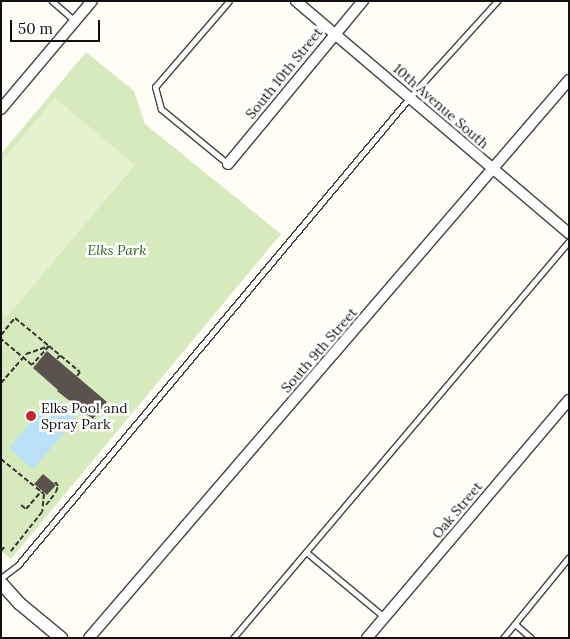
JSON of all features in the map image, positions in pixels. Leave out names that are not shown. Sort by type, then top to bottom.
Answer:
[{"type":"street","points":[[1,109],[92,1]]},
{"type":"street","name":"10th Avenue South","points":[[296,1],[569,232]]},
{"type":"street","name":"South 10th Street","points":[[228,164],[363,1]]},
{"type":"street","name":"South 9th Street","points":[[89,638],[569,80]]},
{"type":"street","name":"Oak Street","points":[[367,638],[569,400]]},
{"type":"street","points":[[1,583],[14,598],[61,638]]},
{"type":"lane","points":[[52,1],[75,21]]},
{"type":"lane","points":[[228,164],[161,110],[155,87],[229,1]]},
{"type":"lane","points":[[1,578],[18,565],[410,97],[497,1]]},
{"type":"lane","points":[[233,638],[569,241]]},
{"type":"lane","points":[[306,552],[384,617]]},
{"type":"lane","points":[[503,638],[569,557]]},
{"type":"lane","points":[[515,624],[531,638]]},
{"type":"path","points":[[1,334],[15,318],[80,372],[76,376]]},
{"type":"path","points":[[1,339],[32,365],[49,346]]},
{"type":"path","points":[[1,383],[24,357],[49,346]]},
{"type":"path","points":[[57,359],[60,355]]},
{"type":"path","points":[[1,459],[44,494],[44,506]]},
{"type":"path","points":[[11,551],[56,492],[58,486],[54,480]]},
{"type":"path","points":[[21,505],[26,509],[41,492]]},
{"type":"path","points":[[1,551],[5,546]]},
{"type":"green space","name":"Elks Park","points":[[86,52],[134,91],[145,124],[281,234],[11,559],[1,551],[1,154]]},
{"type":"green space","points":[[55,98],[135,165],[6,318],[1,314],[1,162]]},
{"type":"water","points":[[51,398],[76,419],[33,469],[9,448]]},
{"type":"building","points":[[47,351],[107,402],[93,419],[57,391],[33,368]]},
{"type":"building","points":[[43,474],[56,485],[47,495],[34,484]]},
{"type":"place","name":"Elks Pool and Spray Park","points":[[31,416]]}]
